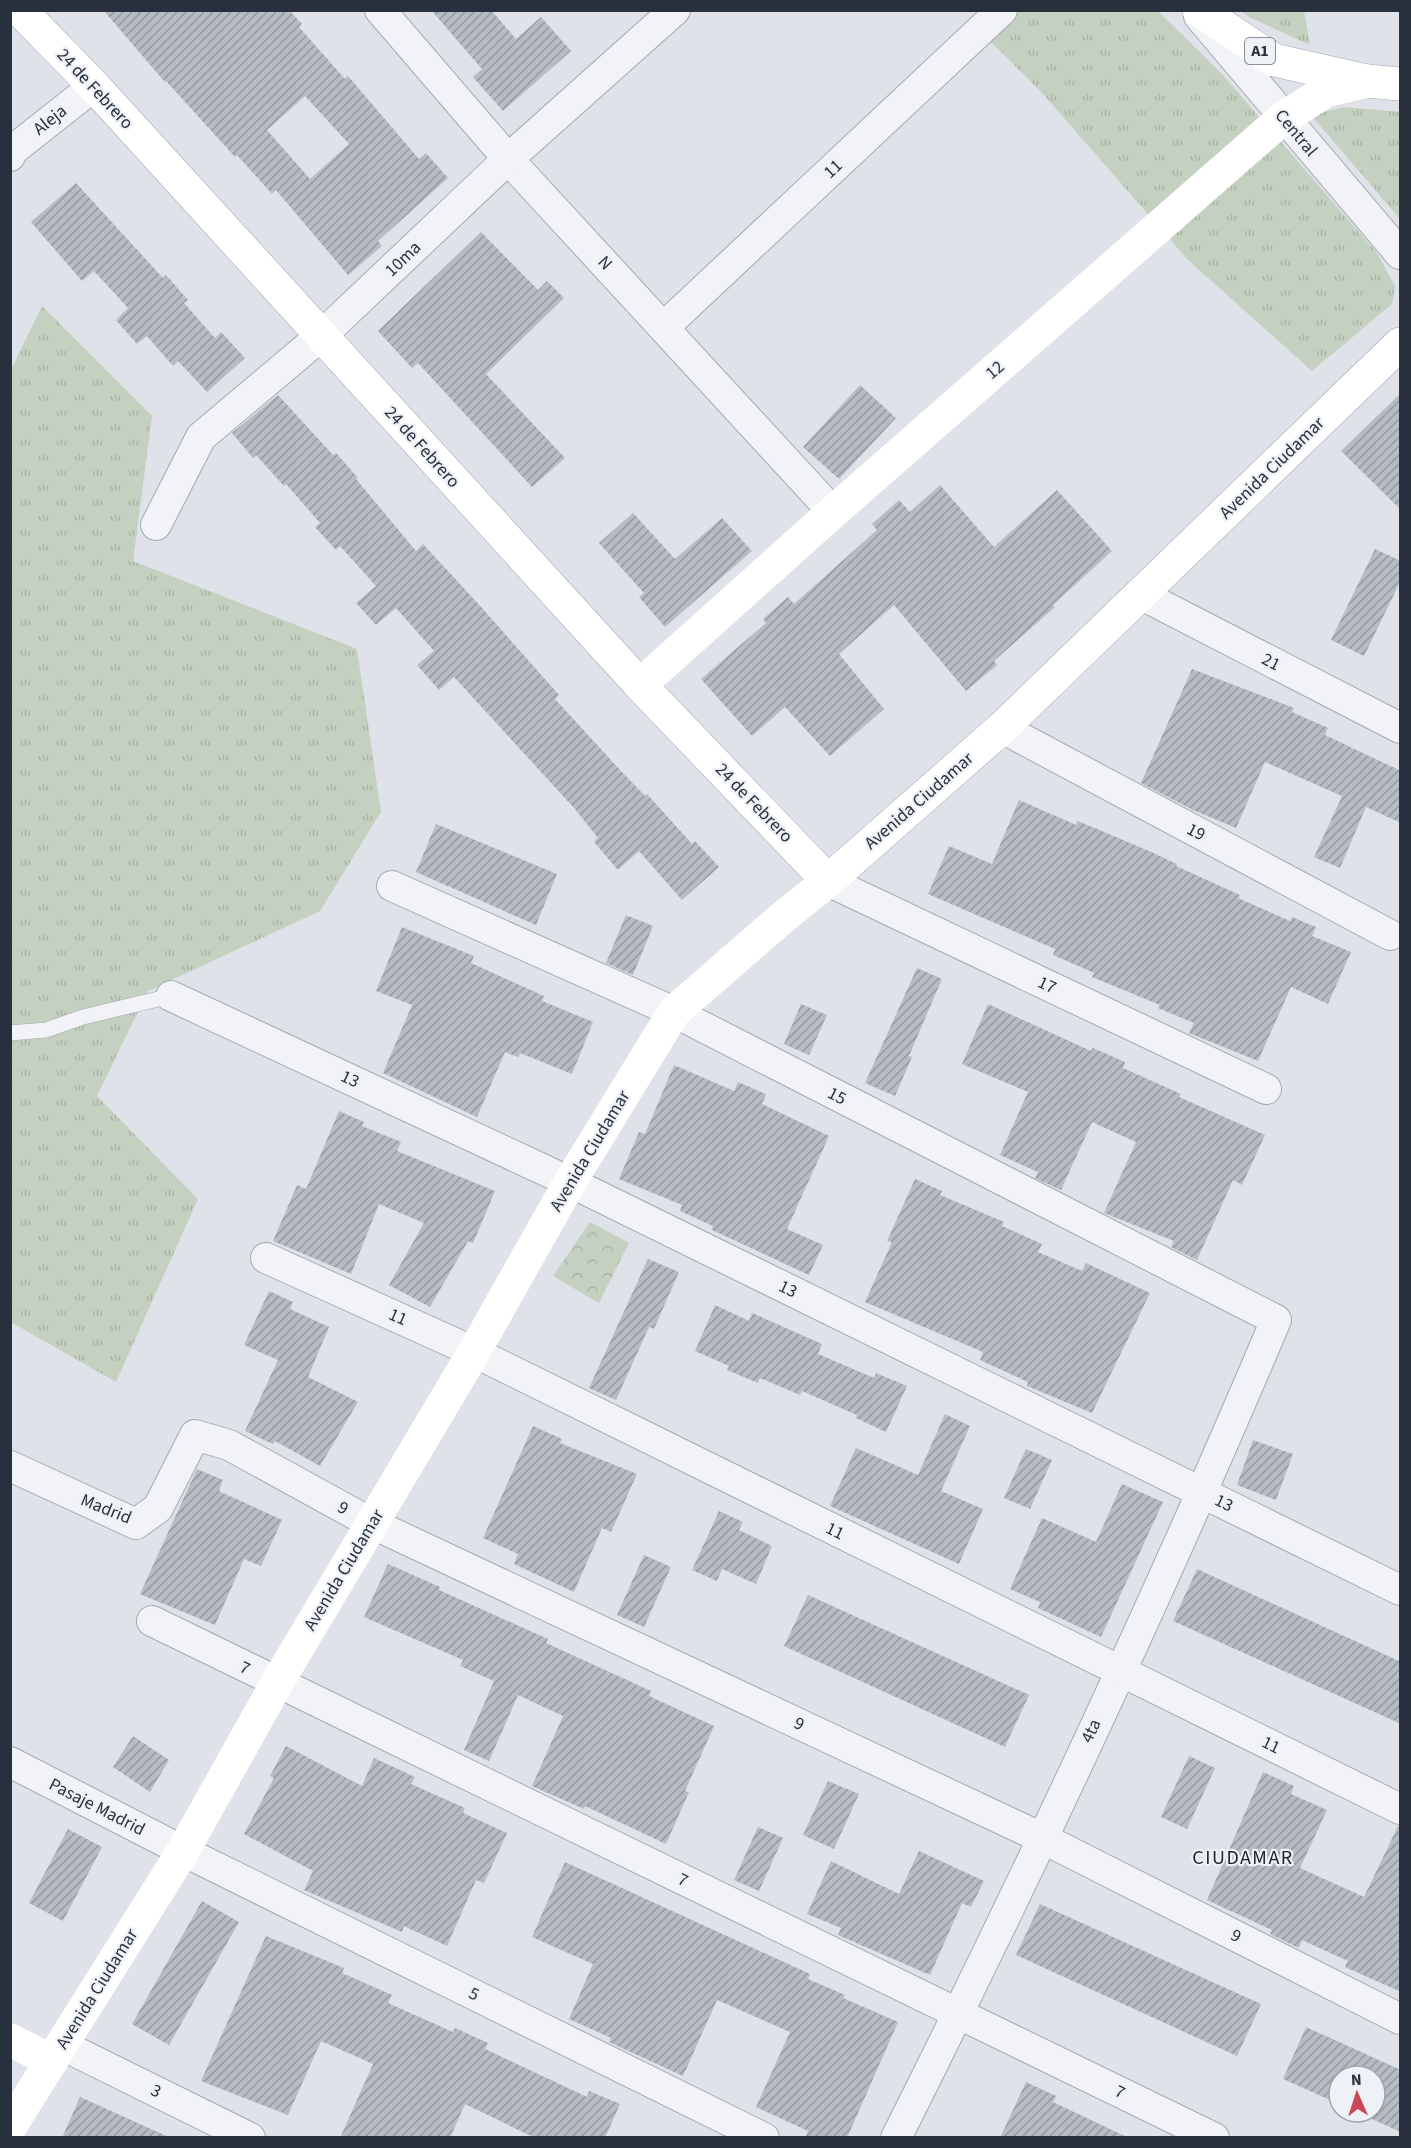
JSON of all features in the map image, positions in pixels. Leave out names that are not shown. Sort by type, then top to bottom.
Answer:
[{"type":"main road","name":"24 de Febrero","points":[[20,10],[94,86],[640,685],[828,881]]},
{"type":"main road","name":"A1","points":[[1199,10],[1274,60],[1367,81],[1401,84]]},
{"type":"main road","name":"12","points":[[640,685],[833,512],[1283,118],[1326,91],[1367,81]]},
{"type":"main road","name":"Avenida Ciudamar","points":[[10,2127],[183,1851],[277,1683],[474,1352],[570,1182],[674,1012],[1002,729],[1397,351]]},
{"type":"main road","points":[[10,2040],[57,2053]]},
{"type":"street","name":"N","points":[[380,10],[508,159],[833,512]]},
{"type":"street","name":"10ma","points":[[156,525],[201,437],[321,336],[508,159],[675,10]]},
{"type":"street","name":"11","points":[[664,327],[1002,10]]},
{"type":"street","name":"Central","points":[[1194,10],[1283,118],[1401,254]]},
{"type":"street","name":"Aleja","points":[[10,156],[13,150],[94,86]]},
{"type":"street","name":"21","points":[[1142,595],[1401,728]]},
{"type":"street","name":"19","points":[[1002,729],[1390,935]]},
{"type":"street","name":"17","points":[[828,881],[1266,1089]]},
{"type":"street","name":"15","points":[[392,886],[674,1012],[1276,1320]]},
{"type":"street","name":"13","points":[[171,996],[570,1182],[1401,1590]]},
{"type":"street","name":"11","points":[[266,1258],[474,1352],[1401,1809]]},
{"type":"street","name":"4ta","points":[[896,2138],[1042,1838],[1203,1492],[1276,1320]]},
{"type":"street","name":"9","points":[[195,1435],[230,1444],[371,1523],[1042,1838],[1401,2019]]},
{"type":"street","name":"Madrid","points":[[10,1466],[136,1524],[158,1508],[195,1435]]},
{"type":"street","name":"7","points":[[152,1621],[1214,2138]]},
{"type":"street","name":"Pasaje Madrid","points":[[10,1762],[183,1851]]},
{"type":"street","name":"5","points":[[183,1851],[764,2138]]},
{"type":"street","name":"3","points":[[57,2053],[250,2138]]},
{"type":"lane","points":[[10,1033],[46,1030],[83,1017],[171,996]]},
{"type":"green space","points":[[1002,11],[1158,11],[1223,75],[1377,253],[1395,286],[1392,304],[1312,371],[1188,260],[1043,94],[980,31]]},
{"type":"green space","points":[[1241,11],[1304,11],[1310,45],[1249,17]]},
{"type":"green space","points":[[1344,107],[1400,112],[1400,219],[1311,115]]},
{"type":"green space","points":[[42,306],[152,416],[133,561],[357,649],[381,812],[320,911],[148,991],[97,1096],[198,1199],[116,1382],[11,1322],[10,372]]},
{"type":"green space","points":[[590,1222],[629,1243],[599,1303],[553,1276]]},
{"type":"building","points":[[103,10],[289,10],[302,24],[299,27],[345,79],[348,76],[419,159],[426,153],[448,178],[378,241],[382,246],[348,275],[276,190],[272,194],[165,82]],"holes":[[[305,96],[349,144],[310,179],[267,130]]]},
{"type":"building","points":[[431,10],[491,10],[516,39],[541,17],[571,51],[503,111],[473,77],[482,69]]},
{"type":"building","points":[[76,183],[163,278],[166,275],[188,300],[184,303],[215,338],[221,332],[245,358],[207,392],[178,361],[173,366],[147,336],[137,344],[116,320],[128,308],[94,271],[82,281],[31,222]]},
{"type":"building","points":[[481,232],[538,290],[547,281],[564,298],[486,374],[565,458],[532,487],[418,363],[412,368],[378,331]]},
{"type":"building","points":[[860,385],[896,418],[839,479],[803,447]]},
{"type":"building","points":[[1401,393],[1401,510],[1341,451]]},
{"type":"building","points":[[278,395],[333,455],[336,453],[416,551],[423,544],[482,608],[559,695],[555,699],[620,770],[645,796],[647,794],[692,844],[695,841],[719,867],[682,900],[639,851],[618,870],[594,842],[598,838],[575,809],[454,677],[439,690],[417,665],[434,651],[396,608],[376,625],[356,603],[376,586],[340,546],[336,550],[315,527],[320,523],[286,484],[284,486],[256,455],[253,458],[232,433]]},
{"type":"building","points":[[940,485],[994,547],[1057,490],[1112,551],[1053,605],[1055,607],[994,661],[997,665],[966,691],[894,605],[839,654],[884,709],[830,756],[785,707],[752,736],[701,679],[766,623],[763,619],[788,597],[794,604],[877,530],[872,524],[899,500],[910,512]]},
{"type":"building","points":[[633,513],[675,559],[722,518],[752,551],[665,627],[639,597],[644,593],[599,543]]},
{"type":"building","points":[[1375,549],[1401,561],[1401,580],[1364,656],[1331,640]]},
{"type":"building","points":[[1192,669],[1294,708],[1292,712],[1328,728],[1325,735],[1401,771],[1401,823],[1366,807],[1340,868],[1314,857],[1342,796],[1265,762],[1236,828],[1193,810],[1141,783]]},
{"type":"building","points":[[1019,800],[1076,825],[1078,821],[1149,851],[1240,895],[1238,898],[1290,921],[1292,917],[1316,927],[1312,936],[1351,952],[1328,1004],[1291,987],[1258,1061],[1189,1033],[1194,1023],[1158,1008],[1160,1005],[1092,977],[1094,973],[1053,955],[1055,949],[928,894],[949,846],[992,864]]},
{"type":"building","points":[[436,824],[557,874],[536,925],[416,872]]},
{"type":"building","points":[[626,915],[653,926],[633,975],[606,963]]},
{"type":"building","points":[[402,927],[474,956],[471,963],[544,996],[542,1001],[593,1022],[572,1074],[520,1053],[518,1057],[505,1052],[477,1117],[383,1073],[412,1005],[376,991]]},
{"type":"building","points":[[917,968],[942,979],[909,1056],[912,1057],[895,1096],[865,1083]]},
{"type":"building","points":[[801,1004],[827,1015],[809,1055],[784,1044]]},
{"type":"building","points":[[988,1004],[1091,1051],[1093,1048],[1125,1062],[1123,1068],[1181,1094],[1179,1097],[1265,1135],[1242,1185],[1233,1180],[1197,1260],[1171,1247],[1174,1241],[1104,1213],[1136,1142],[1092,1122],[1061,1190],[1035,1178],[1038,1172],[1000,1155],[1028,1092],[962,1064]]},
{"type":"building","points":[[674,1065],[734,1091],[738,1082],[766,1094],[762,1104],[829,1136],[787,1229],[823,1245],[809,1275],[712,1230],[713,1226],[680,1211],[682,1205],[619,1179],[639,1132],[645,1134]]},
{"type":"building","points":[[339,1111],[364,1122],[362,1126],[401,1142],[397,1151],[495,1191],[473,1243],[468,1241],[430,1307],[389,1285],[424,1223],[379,1204],[351,1274],[273,1241],[297,1185],[306,1189]]},
{"type":"building","points":[[915,1179],[942,1191],[940,1195],[1004,1222],[1002,1226],[1042,1244],[1038,1252],[1082,1271],[1086,1263],[1150,1293],[1092,1413],[1027,1386],[1028,1382],[980,1360],[983,1352],[865,1302],[892,1242],[887,1241]]},
{"type":"building","points":[[648,1259],[679,1272],[654,1329],[649,1327],[616,1400],[589,1388]]},
{"type":"building","points":[[269,1291],[293,1302],[290,1309],[329,1327],[308,1377],[358,1402],[320,1466],[275,1441],[273,1444],[245,1431],[278,1360],[244,1345]]},
{"type":"building","points":[[715,1305],[749,1321],[752,1313],[822,1344],[818,1354],[874,1378],[876,1373],[907,1386],[886,1432],[856,1418],[857,1415],[802,1391],[800,1395],[760,1378],[758,1383],[727,1370],[729,1366],[695,1351]]},
{"type":"building","points":[[945,1414],[970,1426],[941,1491],[983,1509],[959,1564],[830,1506],[856,1448],[918,1475]]},
{"type":"building","points":[[533,1426],[562,1439],[560,1443],[637,1474],[611,1532],[602,1528],[574,1592],[514,1564],[518,1554],[483,1538]]},
{"type":"building","points":[[1253,1440],[1293,1454],[1276,1500],[1237,1485]]},
{"type":"building","points":[[1026,1449],[1052,1460],[1030,1509],[1004,1498]]},
{"type":"building","points":[[197,1469],[223,1480],[219,1491],[282,1520],[261,1566],[244,1559],[215,1625],[140,1594]]},
{"type":"building","points":[[1122,1484],[1163,1502],[1101,1637],[1038,1608],[1040,1602],[1010,1589],[1042,1518],[1096,1542]]},
{"type":"building","points":[[719,1511],[743,1522],[739,1530],[772,1546],[756,1584],[722,1569],[717,1581],[692,1570]]},
{"type":"building","points":[[644,1555],[671,1567],[644,1627],[617,1615]]},
{"type":"building","points":[[388,1564],[440,1587],[439,1590],[548,1639],[546,1643],[651,1691],[649,1696],[714,1726],[685,1791],[689,1792],[666,1844],[585,1806],[584,1809],[532,1786],[563,1716],[518,1695],[489,1761],[464,1750],[494,1681],[460,1666],[463,1660],[364,1617]]},
{"type":"building","points":[[1197,1569],[1401,1662],[1401,1724],[1173,1621]]},
{"type":"building","points":[[808,1595],[1029,1695],[1005,1747],[784,1646]]},
{"type":"building","points":[[133,1736],[169,1760],[150,1792],[113,1767]]},
{"type":"building","points":[[286,1746],[362,1786],[374,1758],[415,1777],[411,1784],[465,1808],[463,1813],[507,1833],[484,1883],[476,1880],[447,1946],[404,1926],[402,1932],[304,1890],[313,1871],[244,1834],[274,1778],[270,1776]]},
{"type":"building","points":[[1189,1756],[1215,1768],[1187,1829],[1161,1817]]},
{"type":"building","points":[[1263,1772],[1294,1786],[1291,1794],[1327,1810],[1300,1868],[1364,1897],[1398,1826],[1401,1826],[1401,1992],[1345,1967],[1348,1961],[1302,1940],[1299,1948],[1270,1934],[1272,1930],[1207,1900]]},
{"type":"building","points":[[828,1781],[859,1794],[834,1849],[803,1835]]},
{"type":"building","points":[[758,1827],[783,1838],[759,1891],[734,1880]]},
{"type":"building","points":[[68,1829],[102,1847],[63,1921],[29,1903]]},
{"type":"building","points":[[919,1851],[984,1881],[971,1907],[962,1903],[930,1975],[838,1935],[841,1928],[807,1914],[831,1861],[899,1894]]},
{"type":"building","points":[[565,1862],[810,1974],[808,1979],[845,1995],[843,1998],[898,2022],[847,2138],[805,2138],[808,2131],[756,2107],[790,2032],[717,2000],[683,2076],[609,2042],[611,2038],[569,2019],[593,1964],[532,1937]]},
{"type":"building","points":[[202,1901],[239,1922],[169,2045],[132,2024]]},
{"type":"building","points":[[1040,1904],[1261,2004],[1237,2056],[1016,1955]]},
{"type":"building","points":[[266,1936],[344,1968],[342,1973],[392,1995],[388,2003],[453,2032],[455,2028],[488,2043],[485,2049],[587,2097],[589,2091],[620,2104],[605,2138],[535,2138],[465,2104],[450,2138],[340,2138],[373,2064],[321,2041],[288,2115],[201,2081]]},
{"type":"building","points":[[1306,2027],[1401,2070],[1401,2132],[1383,2124],[1387,2124],[1387,2064],[1327,2064],[1327,2099],[1283,2079]]},
{"type":"building","points":[[1026,2082],[1056,2096],[1053,2102],[1129,2138],[1000,2138]]},
{"type":"building","points":[[80,2097],[171,2138],[62,2138]]},
{"type":"district","name":"CIUDAMAR","points":[[1243,1858]]}]
